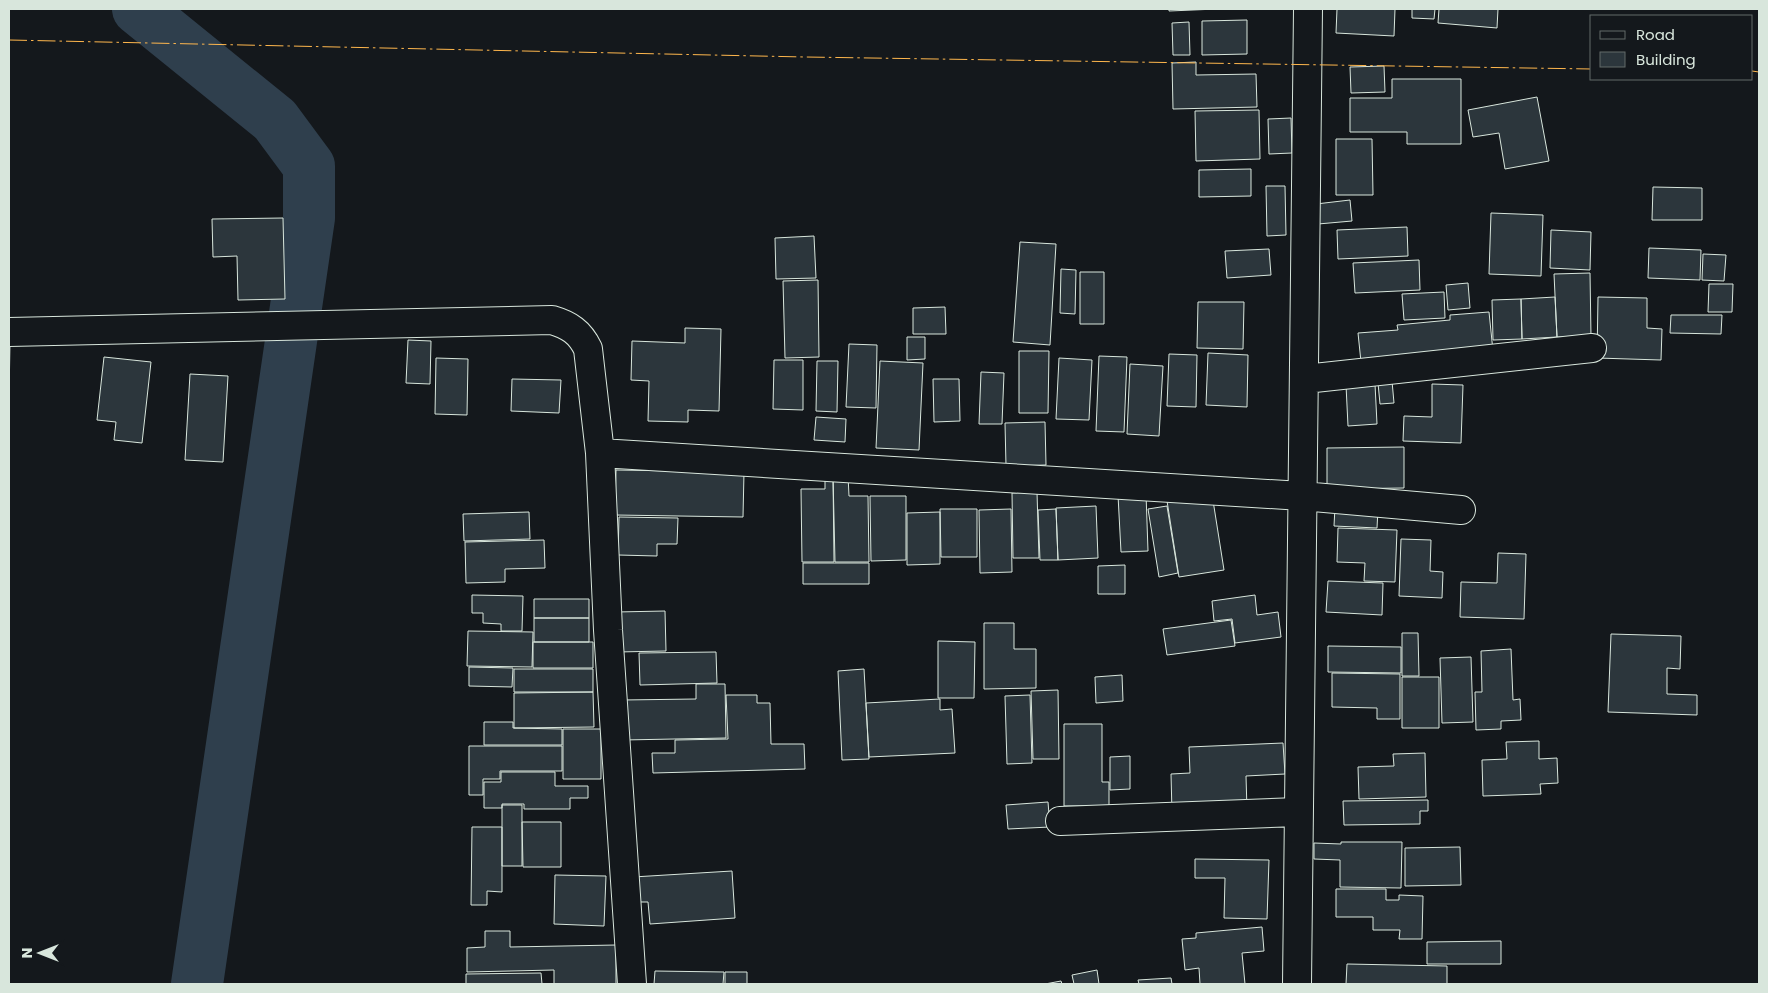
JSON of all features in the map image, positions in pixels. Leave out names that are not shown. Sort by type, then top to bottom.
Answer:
[{"type":"street","points":[[1297,984],[1308,9]]},
{"type":"street","points":[[9,332],[552,320],[565,324],[583,339],[588,349],[600,453],[608,630],[632,984]]},
{"type":"street","points":[[1305,379],[1592,348]]},
{"type":"street","points":[[600,453],[1302,496],[1461,510]]},
{"type":"street","points":[[1060,821],[1298,812]]},
{"type":"building","points":[[1169,9],[1217,9],[1169,11]]},
{"type":"building","points":[[1337,9],[1395,9],[1394,36],[1336,33]]},
{"type":"building","points":[[1412,9],[1435,9],[1434,19],[1412,18]]},
{"type":"building","points":[[1439,9],[1498,9],[1497,28],[1438,23]]},
{"type":"building","points":[[1247,20],[1247,54],[1202,55],[1202,21]]},
{"type":"building","points":[[1189,22],[1190,55],[1173,55],[1172,23]]},
{"type":"building","points":[[1196,62],[1196,75],[1256,74],[1257,107],[1173,109],[1172,63]]},
{"type":"building","points":[[1384,66],[1385,92],[1351,93],[1350,67]]},
{"type":"building","points":[[1392,79],[1461,79],[1461,144],[1407,144],[1407,132],[1350,132],[1350,98],[1392,98]]},
{"type":"building","points":[[1537,97],[1549,161],[1505,169],[1499,133],[1473,137],[1468,110]]},
{"type":"building","points":[[1259,110],[1260,159],[1196,161],[1195,111]]},
{"type":"building","points":[[1291,118],[1292,153],[1269,154],[1268,119]]},
{"type":"building","points":[[1336,139],[1372,139],[1373,195],[1336,195]]},
{"type":"building","points":[[1251,169],[1251,196],[1199,197],[1199,170]]},
{"type":"building","points":[[1266,186],[1285,186],[1286,235],[1267,236]]},
{"type":"building","points":[[1653,187],[1702,188],[1702,220],[1652,220]]},
{"type":"building","points":[[1350,200],[1352,221],[1318,224],[1316,204]]},
{"type":"building","points":[[1491,213],[1543,215],[1541,276],[1489,274]]},
{"type":"building","points":[[283,218],[285,299],[238,300],[237,256],[213,257],[212,219]]},
{"type":"building","points":[[1407,227],[1408,256],[1338,259],[1337,230]]},
{"type":"building","points":[[1551,230],[1591,232],[1590,270],[1550,268]]},
{"type":"building","points":[[814,236],[816,278],[776,279],[775,238]]},
{"type":"building","points":[[1020,242],[1056,244],[1050,345],[1013,342]]},
{"type":"building","points":[[1649,248],[1701,250],[1700,280],[1648,278]]},
{"type":"building","points":[[1269,249],[1271,275],[1227,278],[1225,251]]},
{"type":"building","points":[[1703,254],[1726,255],[1724,281],[1702,280]]},
{"type":"building","points":[[1419,260],[1420,290],[1355,293],[1353,263]]},
{"type":"building","points":[[1061,269],[1076,270],[1075,314],[1060,313]]},
{"type":"building","points":[[1080,272],[1104,272],[1104,324],[1080,324]]},
{"type":"building","points":[[1590,273],[1591,337],[1557,337],[1554,274]]},
{"type":"building","points":[[818,280],[819,357],[785,358],[783,281]]},
{"type":"building","points":[[1468,283],[1470,308],[1448,310],[1446,285]]},
{"type":"building","points":[[1709,284],[1733,284],[1732,312],[1708,312]]},
{"type":"building","points":[[1444,292],[1445,318],[1404,320],[1402,294]]},
{"type":"building","points":[[1555,297],[1557,337],[1522,339],[1521,299]]},
{"type":"building","points":[[1598,297],[1647,298],[1647,328],[1662,329],[1661,360],[1597,358]]},
{"type":"building","points":[[1521,299],[1522,339],[1493,340],[1492,300]]},
{"type":"building","points":[[1198,302],[1244,302],[1243,349],[1197,348]]},
{"type":"building","points":[[945,307],[946,334],[913,334],[913,308]]},
{"type":"building","points":[[1489,312],[1493,351],[1361,362],[1358,333],[1398,330],[1397,325],[1450,320],[1450,315]]},
{"type":"building","points":[[1671,315],[1722,315],[1721,334],[1670,333]]},
{"type":"building","points":[[685,328],[721,329],[719,411],[688,410],[688,422],[648,421],[649,381],[631,380],[632,341],[685,343]]},
{"type":"building","points":[[907,337],[925,337],[925,359],[907,360]]},
{"type":"building","points":[[408,340],[431,341],[430,384],[406,383]]},
{"type":"building","points":[[9,341],[10,341],[9,398]]},
{"type":"building","points":[[849,344],[877,345],[876,408],[846,407]]},
{"type":"building","points":[[1019,351],[1049,351],[1048,413],[1019,413]]},
{"type":"building","points":[[1208,353],[1248,355],[1247,407],[1206,405]]},
{"type":"building","points":[[1169,354],[1197,355],[1196,407],[1167,406]]},
{"type":"building","points":[[1099,356],[1127,357],[1124,432],[1096,431]]},
{"type":"building","points":[[104,357],[151,362],[142,443],[114,440],[116,422],[97,420]]},
{"type":"building","points":[[436,358],[468,359],[467,415],[435,414]]},
{"type":"building","points":[[1059,358],[1092,360],[1089,420],[1056,419]]},
{"type":"building","points":[[774,360],[803,360],[803,410],[773,409]]},
{"type":"building","points":[[817,361],[838,361],[837,412],[816,411]]},
{"type":"building","points":[[880,361],[923,363],[919,450],[876,448]]},
{"type":"building","points":[[1130,364],[1163,366],[1159,436],[1127,434]]},
{"type":"building","points":[[981,372],[1004,373],[1002,424],[979,424]]},
{"type":"building","points":[[190,374],[228,376],[223,462],[185,460]]},
{"type":"building","points":[[512,379],[561,380],[559,413],[511,411]]},
{"type":"building","points":[[933,379],[959,379],[960,421],[934,422]]},
{"type":"building","points":[[1392,381],[1394,403],[1380,404],[1378,383]]},
{"type":"building","points":[[1375,384],[1377,424],[1348,426],[1346,385]]},
{"type":"building","points":[[1432,384],[1463,385],[1461,443],[1403,441],[1404,416],[1432,417]]},
{"type":"building","points":[[816,417],[846,419],[845,442],[814,440]]},
{"type":"building","points":[[1045,422],[1046,465],[1006,466],[1005,423]]},
{"type":"building","points":[[1404,447],[1404,488],[1327,489],[1327,448]]},
{"type":"building","points":[[616,470],[744,472],[743,517],[615,515]]},
{"type":"building","points":[[825,475],[833,475],[834,562],[802,562],[801,489],[825,489]]},
{"type":"building","points":[[848,475],[849,496],[868,496],[869,562],[835,562],[833,476]]},
{"type":"building","points":[[1037,492],[1039,558],[1013,558],[1012,493]]},
{"type":"building","points":[[1146,493],[1148,551],[1121,552],[1118,495]]},
{"type":"building","points":[[1212,494],[1224,570],[1179,577],[1167,501]]},
{"type":"building","points":[[870,496],[906,496],[906,560],[871,561]]},
{"type":"building","points":[[1096,506],[1098,558],[1058,560],[1056,508]]},
{"type":"building","points":[[1167,506],[1178,573],[1159,577],[1148,509]]},
{"type":"building","points":[[1335,507],[1378,509],[1377,528],[1334,526]]},
{"type":"building","points":[[940,509],[977,509],[977,557],[941,557]]},
{"type":"building","points":[[1011,509],[1012,572],[980,573],[979,510]]},
{"type":"building","points":[[1056,509],[1058,560],[1040,560],[1038,510]]},
{"type":"building","points":[[529,512],[530,539],[464,541],[463,514]]},
{"type":"building","points":[[940,512],[940,564],[907,565],[907,513]]},
{"type":"building","points":[[619,517],[678,518],[677,544],[657,544],[657,556],[618,555]]},
{"type":"building","points":[[1338,528],[1397,530],[1395,582],[1364,581],[1365,563],[1337,562]]},
{"type":"building","points":[[1401,539],[1431,540],[1430,571],[1443,572],[1442,598],[1399,596]]},
{"type":"building","points":[[544,540],[545,568],[505,569],[505,582],[466,583],[465,542]]},
{"type":"building","points":[[1498,553],[1526,554],[1524,619],[1460,617],[1461,582],[1497,583]]},
{"type":"building","points":[[803,563],[869,563],[869,584],[803,584]]},
{"type":"building","points":[[1125,565],[1125,594],[1098,594],[1098,566]]},
{"type":"building","points":[[1328,581],[1383,583],[1382,615],[1326,612]]},
{"type":"building","points":[[472,595],[523,596],[522,631],[501,631],[501,624],[483,623],[483,613],[472,613]]},
{"type":"building","points":[[1255,595],[1257,615],[1278,612],[1281,637],[1235,643],[1232,619],[1214,621],[1212,601]]},
{"type":"building","points":[[534,599],[589,599],[589,618],[534,618]]},
{"type":"building","points":[[665,611],[666,651],[617,652],[616,612]]},
{"type":"building","points":[[534,618],[589,618],[589,642],[534,642]]},
{"type":"building","points":[[1231,620],[1235,646],[1167,655],[1163,629]]},
{"type":"building","points":[[984,623],[1014,623],[1014,649],[1036,649],[1036,688],[984,689]]},
{"type":"building","points":[[468,631],[533,632],[532,667],[467,666]]},
{"type":"building","points":[[1402,633],[1418,633],[1419,676],[1402,676]]},
{"type":"building","points":[[1611,634],[1681,636],[1680,669],[1667,668],[1667,694],[1697,695],[1697,715],[1608,712]]},
{"type":"building","points":[[938,641],[975,642],[974,698],[938,698]]},
{"type":"building","points":[[533,642],[593,642],[593,668],[533,668]]},
{"type":"building","points":[[1328,646],[1401,647],[1401,673],[1328,672]]},
{"type":"building","points":[[1511,649],[1513,700],[1520,699],[1521,720],[1501,721],[1501,729],[1476,730],[1475,692],[1482,692],[1481,651]]},
{"type":"building","points":[[716,652],[717,683],[640,685],[639,653]]},
{"type":"building","points":[[1471,657],[1473,722],[1442,723],[1440,658]]},
{"type":"building","points":[[469,667],[513,668],[512,687],[469,686]]},
{"type":"building","points":[[514,669],[593,669],[593,692],[514,692]]},
{"type":"building","points":[[864,669],[869,759],[842,760],[838,671]]},
{"type":"building","points":[[1332,673],[1400,674],[1400,719],[1377,719],[1377,708],[1332,707]]},
{"type":"building","points":[[1122,675],[1123,701],[1096,703],[1095,677]]},
{"type":"building","points":[[1402,677],[1439,677],[1439,728],[1402,728]]},
{"type":"building","points":[[696,684],[725,684],[726,738],[623,740],[622,700],[696,699]]},
{"type":"building","points":[[1058,690],[1059,759],[1033,759],[1031,691]]},
{"type":"building","points":[[593,692],[594,727],[514,728],[514,693]]},
{"type":"building","points":[[726,695],[757,695],[757,703],[770,703],[771,744],[804,744],[805,769],[653,773],[652,753],[675,753],[675,740],[728,739]]},
{"type":"building","points":[[1030,695],[1032,763],[1007,764],[1005,696]]},
{"type":"building","points":[[940,699],[940,710],[952,709],[955,753],[869,757],[866,703]]},
{"type":"building","points":[[484,722],[513,722],[513,728],[562,729],[562,745],[484,745]]},
{"type":"building","points":[[1064,724],[1102,724],[1102,782],[1109,782],[1109,806],[1064,806]]},
{"type":"building","points":[[563,729],[601,729],[601,779],[563,779]]},
{"type":"building","points":[[1539,741],[1539,759],[1557,758],[1558,783],[1540,784],[1541,794],[1483,796],[1482,760],[1507,759],[1506,742]]},
{"type":"building","points":[[1283,743],[1285,774],[1246,776],[1247,810],[1172,813],[1171,774],[1190,773],[1189,747]]},
{"type":"building","points":[[469,746],[562,746],[562,771],[500,771],[500,779],[483,779],[483,795],[469,795]]},
{"type":"building","points":[[1425,753],[1426,797],[1359,799],[1358,767],[1394,766],[1393,754]]},
{"type":"building","points":[[1130,756],[1130,789],[1110,790],[1110,757]]},
{"type":"building","points":[[501,772],[555,772],[555,786],[588,786],[588,798],[570,798],[570,809],[524,809],[524,804],[502,804],[502,808],[484,808],[484,782],[501,782]]},
{"type":"building","points":[[1428,800],[1428,811],[1420,811],[1420,824],[1344,825],[1343,801]]},
{"type":"building","points":[[1048,802],[1050,827],[1008,829],[1006,805]]},
{"type":"building","points":[[502,805],[522,805],[522,866],[502,866]]},
{"type":"building","points":[[522,822],[561,822],[561,867],[523,867]]},
{"type":"building","points":[[472,827],[502,827],[502,892],[487,891],[487,905],[471,905]]},
{"type":"building","points":[[1341,842],[1402,842],[1401,888],[1340,887],[1340,860],[1314,859],[1314,843],[1341,844]]},
{"type":"building","points":[[1460,847],[1461,885],[1405,886],[1405,848]]},
{"type":"building","points":[[1195,859],[1269,860],[1267,919],[1224,918],[1225,878],[1195,878]]},
{"type":"building","points":[[732,871],[735,918],[650,924],[648,902],[635,902],[633,877]]},
{"type":"building","points":[[555,875],[606,876],[604,926],[554,924]]},
{"type":"building","points":[[1336,889],[1386,889],[1386,900],[1399,900],[1399,895],[1423,896],[1422,939],[1399,939],[1400,930],[1373,930],[1373,917],[1336,917]]},
{"type":"building","points":[[1262,927],[1264,951],[1242,953],[1245,984],[1200,984],[1199,968],[1185,970],[1182,939],[1196,938],[1196,933]]},
{"type":"building","points":[[485,931],[510,931],[510,947],[616,945],[616,984],[554,984],[554,970],[467,972],[467,948],[485,947]]},
{"type":"building","points":[[1501,941],[1501,964],[1427,964],[1427,942]]},
{"type":"building","points":[[1347,964],[1447,966],[1447,984],[1346,984]]},
{"type":"building","points":[[1097,970],[1099,984],[1074,984],[1072,975]]},
{"type":"building","points":[[655,971],[724,972],[723,984],[654,984]]},
{"type":"building","points":[[725,972],[747,972],[747,984],[725,984]]},
{"type":"building","points":[[541,973],[542,984],[466,984],[466,974]]},
{"type":"building","points":[[1171,978],[1172,984],[1139,984],[1138,980]]},
{"type":"building","points":[[1061,981],[1062,984],[1045,984]]},
{"type":"waterway","points":[[138,9],[275,120],[309,166],[309,218],[197,984]]},
{"type":"power","points":[[9,40],[805,57],[1590,69]]},
{"type":"power","points":[[1753,71],[1759,72]]}]
